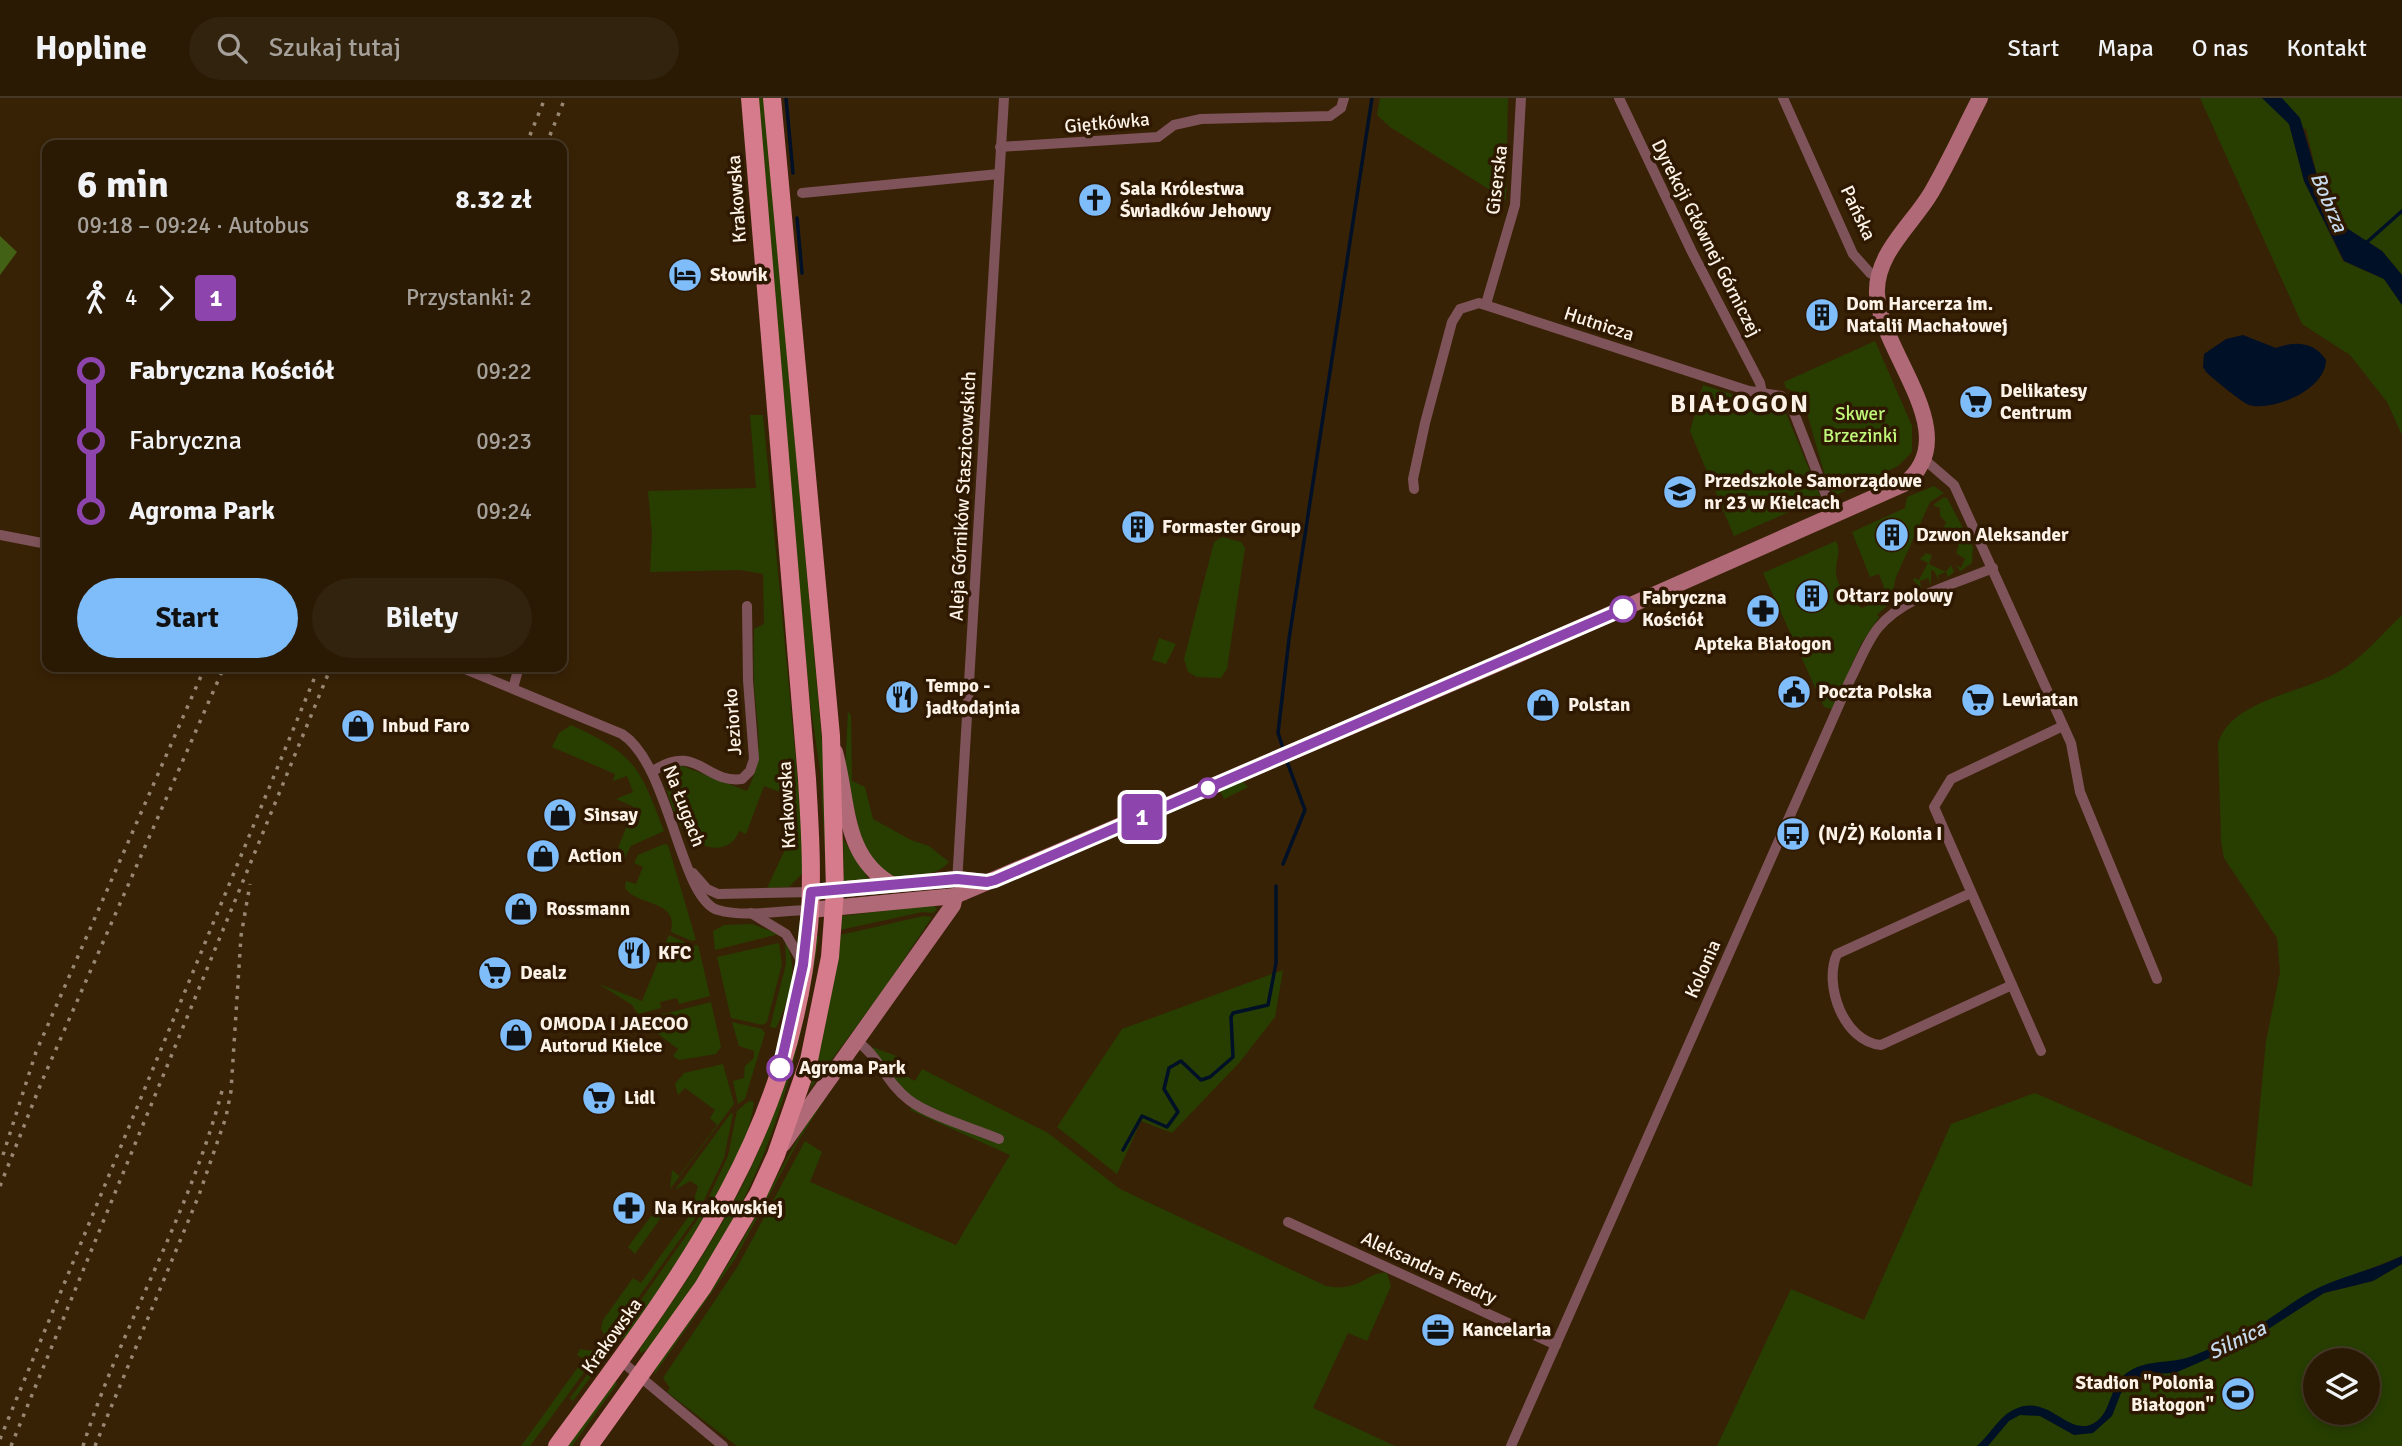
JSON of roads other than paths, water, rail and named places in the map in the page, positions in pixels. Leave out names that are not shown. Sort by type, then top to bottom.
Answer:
[{"type":"main road","name":"Krakowska","points":[[557,1446],[688,1265],[719,1213],[749,1153],[785,1052],[803,965],[810,901],[807,779],[750,98]]},
{"type":"main road","points":[[772,98],[831,736],[835,891],[830,957],[814,1040],[776,1155]]},
{"type":"main road","points":[[810,901],[834,909],[956,896],[1296,751],[1904,484],[1926,460],[1927,426],[1880,311],[1878,277],[1887,256],[1932,191],[1980,98]]},
{"type":"main road","points":[[831,736],[858,851],[871,871],[893,885]]},
{"type":"main road","points":[[810,901],[835,891],[957,879],[987,882]]},
{"type":"main road","points":[[589,1446],[728,1248],[776,1155],[953,905],[956,896]]},
{"type":"street","name":"Aleja Górników Staszicowskich","points":[[956,896],[1004,98]]},
{"type":"street","name":"Giętkówka","points":[[1000,147],[1158,137],[1174,125],[1201,119],[1322,117],[1337,112],[1344,98]]},
{"type":"street","name":"Giserska","points":[[1486,304],[1515,205],[1521,98]]},
{"type":"street","name":"Dyrekcji Głównej Górniczej","points":[[1619,98],[1692,252],[1760,383],[1762,393]]},
{"type":"street","name":"Pańska","points":[[1783,98],[1853,254],[1870,273],[1878,277]]},
{"type":"street","points":[[802,193],[999,174]]},
{"type":"street","points":[[1413,489],[1425,423],[1452,322],[1466,304],[1486,304]]},
{"type":"street","name":"Hutnicza","points":[[1486,304],[1762,393],[1780,396],[1791,405],[1834,516]]},
{"type":"street","points":[[1926,460],[1951,480],[2071,743],[2080,792],[2157,979]]},
{"type":"street","points":[[0,535],[42,543]]},
{"type":"street","name":"Kolonia","points":[[1511,1446],[1846,691],[1874,635],[1891,615],[1908,604],[1993,568]]},
{"type":"street","name":"Jeziorko","points":[[653,771],[665,764],[685,760],[730,778],[742,779],[750,771],[754,759],[748,680],[747,606]]},
{"type":"street","name":"Na Ługach","points":[[473,672],[622,734],[636,744],[653,771],[695,889],[710,906],[730,912],[749,912],[810,901]]},
{"type":"street","points":[[513,688],[518,672]]},
{"type":"street","points":[[2041,1051],[1934,807],[1951,779],[2063,726]]},
{"type":"street","name":"Na Ługach","points":[[688,866],[698,880],[718,894],[810,901]]},
{"type":"street","points":[[1971,892],[1837,954],[1831,968],[1832,987],[1852,1032],[1867,1044],[1881,1045],[2012,985]]},
{"type":"street","name":"Na Ługach","points":[[749,912],[786,934],[803,965]]},
{"type":"street","points":[[855,1040],[874,1055],[880,1071],[910,1101],[999,1139]]},
{"type":"street","name":"Aleksandra Fredry","points":[[1288,1222],[1556,1345]]},
{"type":"street","points":[[620,1360],[723,1446]]},
{"type":"water","name":"Bobrza","points":[[2262,98],[2282,98],[2300,118],[2318,179],[2338,219],[2345,227],[2382,251],[2402,275],[2402,305],[2384,279],[2344,261],[2304,181],[2289,124]]},
{"type":"water","points":[[2243,335],[2276,348],[2290,344],[2310,346],[2326,360],[2324,371],[2308,389],[2297,396],[2272,405],[2249,405],[2215,380],[2203,367],[2204,354],[2226,339]]},
{"type":"water","name":"Silnica","points":[[2402,1256],[2402,1264],[2373,1281],[2324,1293],[2253,1339],[2175,1373],[2149,1374],[2133,1380],[2121,1393],[2112,1416],[2093,1433],[2074,1435],[2040,1416],[2020,1415],[2009,1421],[1988,1446],[1977,1446],[2004,1416],[2027,1406],[2048,1410],[2075,1425],[2094,1423],[2105,1412],[2119,1381],[2133,1369],[2195,1355],[2249,1331],[2312,1291]]},
{"type":"waterway","points":[[786,98],[793,173]]},
{"type":"waterway","points":[[1284,751],[1278,733],[1289,639],[1372,98]]},
{"type":"waterway","points":[[2366,243],[2402,211]]},
{"type":"waterway","points":[[797,218],[802,273]]},
{"type":"waterway","points":[[1283,864],[1305,810],[1286,759]]},
{"type":"waterway","points":[[1123,1150],[1142,1116],[1167,1127],[1178,1112],[1164,1089],[1169,1068],[1181,1061],[1201,1080],[1210,1077],[1233,1057],[1233,1013],[1268,1005],[1276,963],[1276,886]]},
{"type":"railway","points":[[528,140],[545,98]]},
{"type":"railway","points":[[548,140],[565,98]]},
{"type":"railway","points":[[3,1155],[36,1052],[203,672]]},
{"type":"railway","points":[[0,1186],[42,1081],[222,672]]},
{"type":"railway","points":[[0,1439],[317,672]]},
{"type":"railway","points":[[11,1446],[329,672]]},
{"type":"railway","points":[[95,1446],[199,1195],[226,1117],[231,1091],[241,936],[250,884]]},
{"type":"railway","points":[[83,1446],[117,1356],[193,1179],[223,1087]]},
{"type":"place","name":"Sala Królestwa Świadków Jehowy","points":[[1095,200]]},
{"type":"place","name":"Słowik","points":[[685,275]]},
{"type":"place","name":"Dom Harcerza im. Natalii Machałowej","points":[[1822,315]]},
{"type":"place","name":"Delikatesy Centrum","points":[[1976,402]]},
{"type":"place","name":"Przedszkole Samorządowe nr 23 w Kielcach","points":[[1680,492]]},
{"type":"place","name":"Formaster Group","points":[[1138,527]]},
{"type":"place","name":"Dzwon Aleksander","points":[[1892,535]]},
{"type":"place","name":"Ołtarz polowy","points":[[1812,596]]},
{"type":"place","name":"Fabryczna Kościół","points":[[1623,609]]},
{"type":"place","name":"Apteka Białogon","points":[[1763,611]]},
{"type":"place","name":"Poczta Polska","points":[[1794,692]]},
{"type":"place","name":"Tempo - jadłodajnia","points":[[902,697]]},
{"type":"place","name":"Lewiatan","points":[[1978,700]]},
{"type":"place","name":"Polstan","points":[[1543,705]]},
{"type":"place","name":"Inbud Faro","points":[[358,726]]},
{"type":"place","name":"Sinsay","points":[[560,815]]},
{"type":"place","name":"(N/Ż) Kolonia I","points":[[1793,834]]},
{"type":"place","name":"Action","points":[[543,856]]},
{"type":"place","name":"Rossmann","points":[[521,909]]},
{"type":"place","name":"KFC","points":[[634,953]]},
{"type":"place","name":"Dealz","points":[[495,973]]},
{"type":"place","name":"OMODA I JAECOO Autorud Kielce","points":[[516,1035]]},
{"type":"place","name":"Agroma Park","points":[[780,1068]]},
{"type":"place","name":"Lidl","points":[[599,1098]]},
{"type":"place","name":"Na Krakowskiej","points":[[629,1208]]},
{"type":"place","name":"Kancelaria","points":[[1438,1330]]},
{"type":"place","name":"Stadion \"Polonia Białogon\"","points":[[2238,1394]]},
{"type":"district","name":"BIAŁOGON","points":[[1740,404]]},
{"type":"park label","name":"Skwer Brzezinki","points":[[1860,425]]}]
